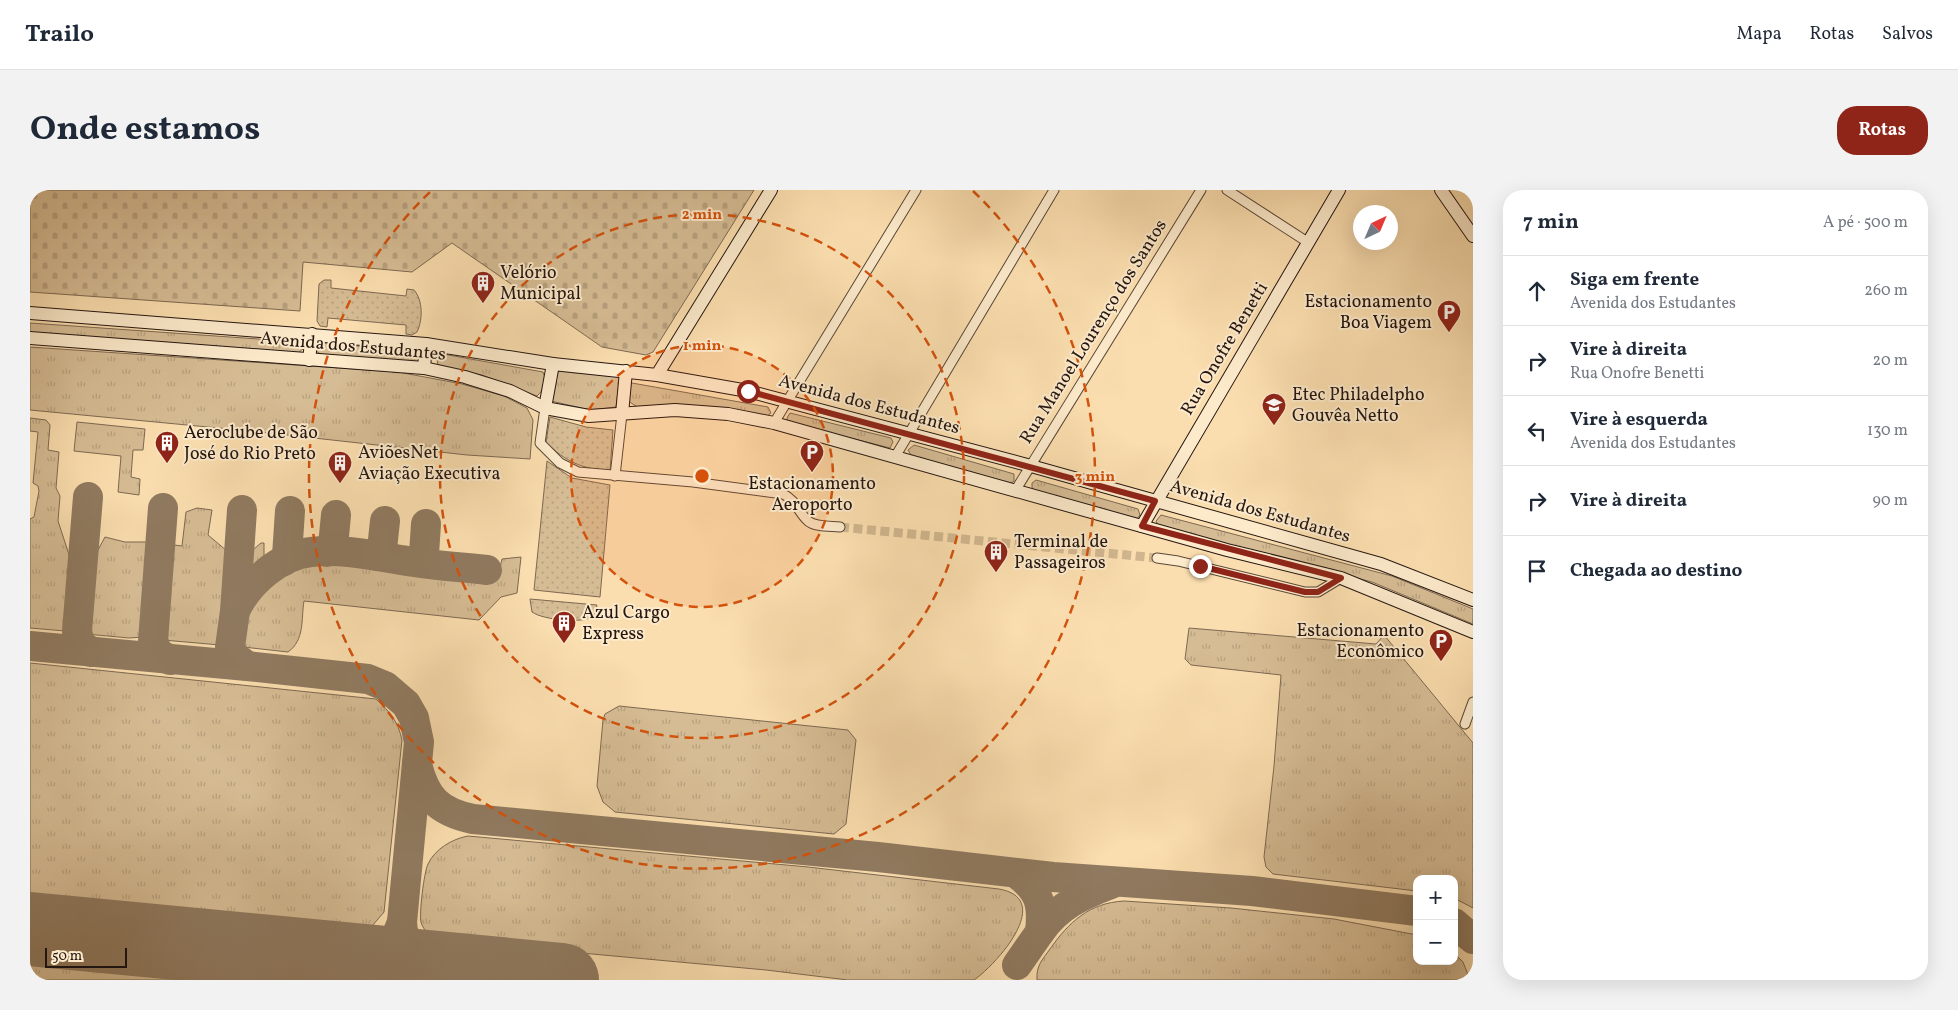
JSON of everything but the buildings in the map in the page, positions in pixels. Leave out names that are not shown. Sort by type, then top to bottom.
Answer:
[{"type":"main road","points":[[657,375],[771,190]]},
{"type":"main road","name":"Rua Onofre Benetti","points":[[1142,526],[1339,190]]},
{"type":"main road","points":[[1442,190],[1473,236]]},
{"type":"main road","name":"Avenida dos Estudantes","points":[[30,314],[426,344],[553,364],[657,375],[748,391],[1031,466],[1380,564],[1473,600]]},
{"type":"main road","points":[[309,360],[312,334]]},
{"type":"main road","name":"Avenida dos Estudantes","points":[[30,338],[424,368],[510,390],[545,408],[589,416],[675,410],[728,414],[774,423],[1142,526],[1341,578],[1473,632]]},
{"type":"main road","points":[[424,368],[426,344]]},
{"type":"main road","points":[[545,408],[553,364]]},
{"type":"main road","points":[[622,414],[626,371]]},
{"type":"street","points":[[774,423],[916,190]]},
{"type":"street","points":[[895,457],[1054,190]]},
{"type":"street","name":"Rua Manoel Lourenço dos Santos","points":[[1015,491],[1201,190]]},
{"type":"street","points":[[1227,190],[1309,243]]},
{"type":"street","points":[[545,408],[540,443],[551,456],[566,467],[578,472],[693,482],[783,494],[790,498],[808,521],[816,525],[840,527]]},
{"type":"street","points":[[615,476],[622,414]]},
{"type":"street","points":[[1157,558],[1178,561],[1305,592],[1318,592],[1341,578]]},
{"type":"street","points":[[1466,724],[1473,702]]},
{"type":"green space","points":[[30,190],[754,190],[653,352],[646,355],[602,347],[452,243],[412,272],[303,262],[300,311],[30,292]]},
{"type":"green space","points":[[324,280],[331,280],[331,288],[406,296],[407,289],[414,290],[419,299],[421,310],[417,332],[412,335],[406,334],[406,325],[328,318],[327,327],[320,326],[317,321],[319,284]]},
{"type":"green space","points":[[30,323],[301,342],[303,349],[298,353],[30,335]]},
{"type":"green space","points":[[326,343],[420,352],[420,365],[358,357],[322,355],[316,351],[319,345]]},
{"type":"green space","points":[[30,347],[398,372],[462,384],[504,396],[527,408],[533,420],[530,459],[467,455],[260,432],[30,410]]},
{"type":"green space","points":[[443,354],[543,372],[545,379],[542,391],[537,396],[482,375],[438,366],[437,359]]},
{"type":"green space","points":[[557,370],[620,376],[616,407],[590,410],[551,401]]},
{"type":"green space","points":[[632,383],[768,407],[771,413],[767,416],[639,408],[628,401],[628,389]]},
{"type":"green space","points":[[790,413],[891,438],[893,442],[890,448],[788,422],[787,418]]},
{"type":"green space","points":[[550,417],[586,427],[613,430],[610,471],[575,463],[553,449],[546,442]]},
{"type":"green space","points":[[30,418],[46,420],[50,425],[48,450],[59,452],[56,488],[60,496],[58,521],[74,570],[69,628],[65,631],[30,628],[30,519],[34,517],[39,491],[38,486],[33,483],[38,432],[30,431]]},
{"type":"green space","points":[[77,422],[145,429],[143,450],[133,450],[131,477],[140,479],[139,495],[118,492],[121,456],[74,451]]},
{"type":"green space","points":[[914,445],[1014,474],[1014,481],[1010,484],[911,455],[908,450]]},
{"type":"green space","points":[[547,461],[572,478],[610,485],[600,597],[534,590]]},
{"type":"green space","points":[[1036,480],[1138,509],[1140,515],[1136,520],[1036,491],[1032,488],[1032,483]]},
{"type":"green space","points":[[197,508],[212,510],[208,535],[233,556],[226,635],[220,645],[163,640],[159,636],[167,544],[182,546],[186,512]]},
{"type":"green space","points":[[1161,515],[1392,576],[1473,609],[1473,624],[1372,582],[1158,526],[1156,521]]},
{"type":"green space","points":[[105,537],[125,542],[154,542],[149,613],[144,637],[129,638],[86,634],[81,627],[86,572]]},
{"type":"green space","points":[[261,543],[264,543],[264,568],[251,578],[244,579],[242,574],[243,563],[249,554]]},
{"type":"green space","points":[[521,557],[517,593],[501,597],[479,620],[304,601],[300,635],[297,642],[288,652],[243,647],[239,644],[238,631],[241,618],[246,606],[254,595],[274,576],[299,562],[323,558],[498,576],[502,559]]},
{"type":"green space","points":[[530,599],[597,605],[594,616],[582,620],[563,620],[537,615],[532,612]]},
{"type":"green space","points":[[1189,628],[1376,644],[1384,635],[1473,743],[1473,908],[1458,900],[1458,875],[1413,875],[1413,891],[1273,874],[1266,867],[1264,857],[1281,675],[1191,665],[1185,659]]},
{"type":"green space","points":[[30,663],[376,699],[393,717],[402,740],[384,912],[372,926],[356,933],[30,904]]},
{"type":"green space","points":[[619,706],[848,730],[856,740],[846,824],[834,834],[615,812],[603,802],[597,786],[603,720],[605,714]]},
{"type":"green space","points":[[468,836],[808,867],[999,889],[1015,895],[1022,905],[1022,918],[1007,947],[974,980],[848,980],[766,970],[440,940],[429,934],[421,922],[421,902],[426,868],[440,849],[450,842]]},
{"type":"green space","points":[[1124,901],[1231,908],[1334,919],[1413,934],[1413,965],[1458,965],[1458,957],[1463,962],[1470,980],[1037,980],[1037,971],[1042,960],[1065,930],[1090,910]]},
{"type":"green space","points":[[30,958],[260,980],[30,980]]},
{"type":"taxiway","points":[[88,497],[77,631],[80,644],[91,652]]},
{"type":"taxiway","points":[[163,508],[153,641],[158,653],[170,660]]},
{"type":"taxiway","points":[[242,510],[235,611],[230,647],[234,656],[247,666]]},
{"type":"taxiway","points":[[284,561],[287,556],[290,511]]},
{"type":"taxiway","points":[[327,552],[333,546],[336,515]]},
{"type":"taxiway","points":[[377,556],[382,549],[385,521]]},
{"type":"taxiway","points":[[416,562],[424,554],[426,524]]},
{"type":"taxiway","points":[[235,611],[248,590],[266,572],[299,554],[311,552],[349,552],[487,570]]},
{"type":"taxiway","points":[[30,646],[368,679],[385,686],[406,704],[414,718],[419,742],[402,922]]},
{"type":"taxiway","points":[[417,764],[424,786],[435,802],[451,812],[473,819],[878,857],[1053,877],[1252,891],[1413,911]]},
{"type":"taxiway","points":[[1017,874],[1031,886],[1038,899],[1041,914],[1040,932],[1055,915],[1071,902],[1111,884]]},
{"type":"taxiway","points":[[355,959],[373,956],[386,950],[391,945],[402,922],[405,939],[413,951],[424,961],[440,967]]},
{"type":"taxiway","points":[[1458,926],[1473,939]]},
{"type":"taxiway","points":[[1017,965],[1040,932]]},
{"type":"runway","points":[[30,929],[562,980]]},
{"type":"tunnel","points":[[840,527],[1157,558]]},
{"type":"place","name":"Velório Municipal","points":[[483,304]]},
{"type":"place","name":"Estacionamento Boa Viagem","points":[[1449,333]]},
{"type":"place","name":"Etec Philadelpho Gouvêa Netto","points":[[1274,426]]},
{"type":"place","name":"Aeroclube de São José do Rio Preto","points":[[167,464]]},
{"type":"place","name":"Estacionamento Aeroporto","points":[[812,473]]},
{"type":"place","name":"AviõesNet Aviação Executiva","points":[[340,484]]},
{"type":"place","name":"Terminal de Passageiros","points":[[996,573]]},
{"type":"place","name":"Azul Cargo Express","points":[[564,644]]},
{"type":"place","name":"Estacionamento Econômico","points":[[1441,662]]},
{"type":"route","points":[[748,391],[1155,501],[1142,526],[1227,550],[1341,578],[1324,590],[1305,592],[1200,566]]}]
